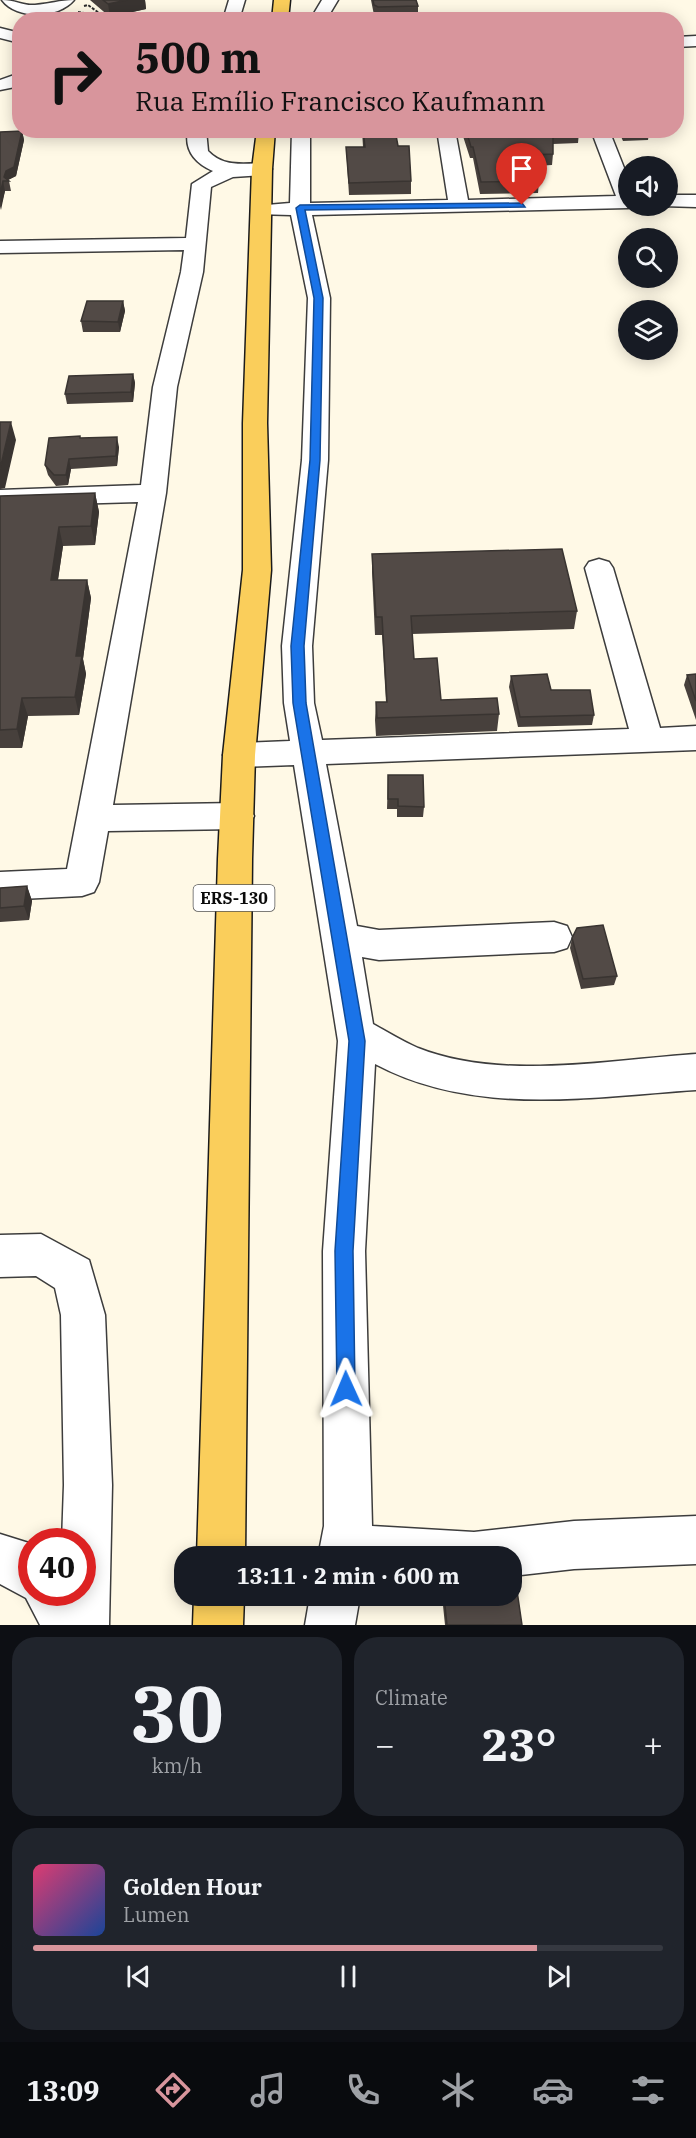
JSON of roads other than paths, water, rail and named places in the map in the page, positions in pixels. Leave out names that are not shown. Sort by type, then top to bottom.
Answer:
[{"type":"main road","name":"ERS-130","points":[[221,1546],[237,816],[239,755],[256,570],[255,423],[262,169],[265,138]]},
{"type":"main road","points":[[218,1625],[219,1606]]},
{"type":"street","points":[[7,2],[31,9],[50,8],[65,1]]},
{"type":"street","points":[[0,886],[82,882],[153,493],[165,387],[192,272],[202,184],[200,156],[195,138]]},
{"type":"street","points":[[301,138],[300,208],[319,298],[315,460],[297,646],[299,703],[357,1041],[344,1251],[348,1526],[344,1546]]},
{"type":"street","points":[[447,138],[459,207]]},
{"type":"street","points":[[603,138],[618,176]]},
{"type":"street","points":[[200,156],[213,166],[229,171],[262,169]]},
{"type":"street","points":[[202,184],[229,171]]},
{"type":"street","points":[[678,201],[696,201]]},
{"type":"street","points":[[262,210],[618,202]]},
{"type":"street","points":[[0,247],[195,244]]},
{"type":"street","points":[[0,498],[153,493]]},
{"type":"street","points":[[599,568],[648,741]]},
{"type":"street","points":[[239,755],[696,738]]},
{"type":"street","points":[[95,819],[237,816]]},
{"type":"street","points":[[341,939],[379,945],[554,937]]},
{"type":"street","points":[[355,1033],[419,1066],[481,1082],[548,1085],[696,1072]]},
{"type":"street","points":[[0,1256],[41,1256],[74,1275],[83,1315],[88,1485],[84,1625]]},
{"type":"street","points":[[522,1551],[574,1545],[696,1540]]},
{"type":"street","points":[[0,1559],[14,1561],[18,1564]]},
{"type":"street","points":[[57,1606],[68,1625]]},
{"type":"street","points":[[330,1625],[333,1606]]}]
